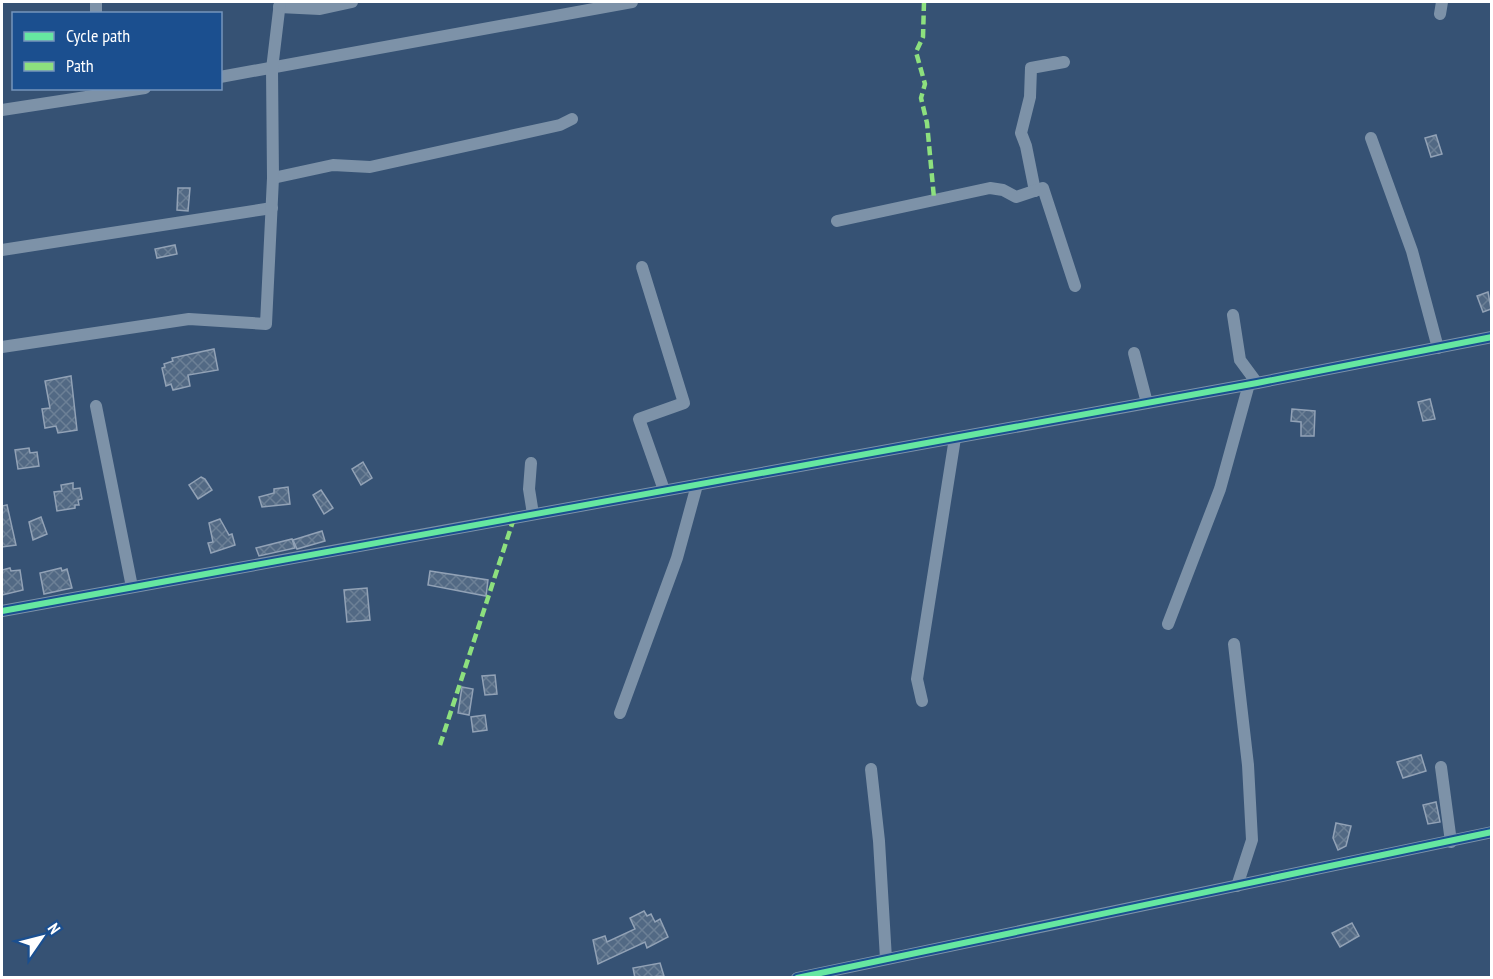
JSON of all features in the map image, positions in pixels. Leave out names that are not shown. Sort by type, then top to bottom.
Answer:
[{"type":"street","points":[[2,347],[189,319],[266,324],[273,178],[272,69],[279,4],[320,9],[352,2]]},
{"type":"street","points":[[222,77],[632,2]]},
{"type":"street","points":[[1035,191],[1021,133],[1030,97],[1031,68],[1064,62]]},
{"type":"street","points":[[2,110],[132,90]]},
{"type":"street","points":[[273,178],[333,165],[370,167],[560,125],[572,119]]},
{"type":"street","points":[[1371,138],[1412,251],[1438,348]]},
{"type":"street","points":[[837,221],[980,189],[1003,190],[1016,196],[1043,188],[1075,286]]},
{"type":"street","points":[[2,250],[272,207]]},
{"type":"street","points":[[642,267],[684,403],[639,419],[664,490]]},
{"type":"street","points":[[1168,624],[1220,489],[1253,384],[1240,360],[1233,315]]},
{"type":"street","points":[[2,611],[1253,384],[1491,337]]},
{"type":"street","points":[[1134,353],[1147,403]]},
{"type":"street","points":[[96,406],[132,587]]},
{"type":"street","points":[[922,701],[917,679],[955,438]]},
{"type":"street","points":[[531,463],[529,489],[533,514]]},
{"type":"street","points":[[620,713],[676,558],[697,484]]},
{"type":"street","points":[[1234,644],[1248,765],[1252,840],[1237,886]]},
{"type":"street","points":[[1441,767],[1451,842]]},
{"type":"street","points":[[871,769],[879,841],[886,959]]},
{"type":"street","points":[[796,978],[1491,832]]},
{"type":"building","points":[[1436,135],[1442,154],[1431,157],[1425,138]]},
{"type":"building","points":[[178,188],[190,188],[188,211],[177,210]]},
{"type":"building","points":[[175,245],[177,254],[157,258],[155,249]]},
{"type":"building","points":[[1488,292],[1491,309],[1483,312],[1477,296]]},
{"type":"building","points":[[214,349],[218,370],[188,375],[190,386],[173,390],[171,384],[166,386],[162,368],[165,367],[164,364],[173,361],[172,358]]},
{"type":"building","points":[[71,376],[77,430],[58,433],[56,426],[45,428],[42,409],[50,408],[45,381]]},
{"type":"building","points":[[1430,399],[1435,419],[1423,421],[1418,402]]},
{"type":"building","points":[[1292,409],[1315,411],[1314,436],[1301,436],[1301,422],[1291,421]]},
{"type":"building","points":[[29,448],[30,453],[37,452],[39,466],[18,469],[15,450]]},
{"type":"building","points":[[363,462],[372,478],[361,485],[352,469]]},
{"type":"building","points":[[201,477],[212,490],[198,499],[189,485]]},
{"type":"building","points":[[73,483],[73,489],[80,488],[82,499],[78,500],[79,505],[75,505],[75,508],[57,511],[54,492],[62,491],[61,485]]},
{"type":"building","points":[[288,487],[290,504],[262,507],[259,497],[274,493],[274,489]]},
{"type":"building","points":[[321,490],[333,508],[324,514],[313,495]]},
{"type":"building","points":[[7,505],[16,545],[2,547],[2,506]]},
{"type":"building","points":[[41,517],[47,534],[33,540],[29,522]]},
{"type":"building","points":[[220,519],[229,535],[232,534],[235,545],[211,553],[208,543],[213,542],[209,523]]},
{"type":"building","points":[[322,531],[325,541],[297,549],[293,540]]},
{"type":"building","points":[[292,539],[295,548],[259,556],[256,548]]},
{"type":"building","points":[[10,568],[11,571],[20,570],[23,590],[2,595],[2,570]]},
{"type":"building","points":[[61,568],[62,571],[67,569],[72,588],[44,594],[40,573]]},
{"type":"building","points":[[430,571],[488,580],[486,596],[428,585]]},
{"type":"building","points":[[367,588],[370,620],[347,622],[344,590]]},
{"type":"building","points":[[495,675],[497,694],[485,695],[482,676]]},
{"type":"building","points":[[462,687],[473,689],[469,715],[458,713]]},
{"type":"building","points":[[485,715],[487,730],[473,732],[471,717]]},
{"type":"building","points":[[1421,755],[1426,771],[1403,778],[1397,762]]},
{"type":"building","points":[[1436,802],[1440,822],[1428,824],[1423,805]]},
{"type":"building","points":[[1336,823],[1351,826],[1346,846],[1338,850],[1333,838]]},
{"type":"building","points":[[644,911],[647,916],[651,914],[655,922],[660,919],[668,937],[647,948],[645,942],[598,964],[593,940],[605,936],[607,942],[635,929],[630,918]]},
{"type":"building","points":[[1352,923],[1359,936],[1340,947],[1332,933]]},
{"type":"building","points":[[660,963],[664,976],[635,978],[633,968]]},
{"type":"marked path","points":[[924,2],[923,37],[916,52],[925,84],[921,98],[927,123],[934,198]]},
{"type":"marked path","points":[[440,745],[514,518]]},
{"type":"cycle path","points":[[2,611],[1257,383],[1492,337]]},
{"type":"cycle path","points":[[797,978],[1492,832]]}]
